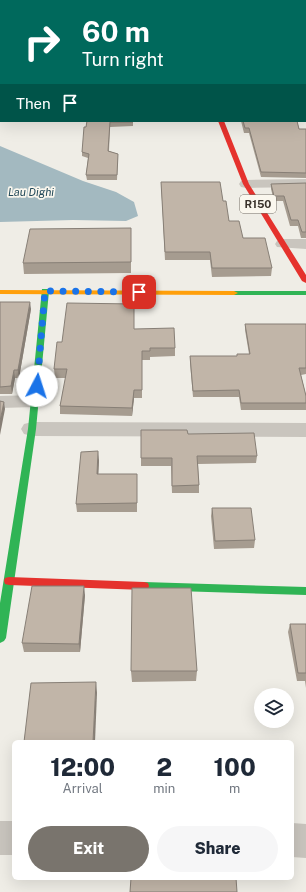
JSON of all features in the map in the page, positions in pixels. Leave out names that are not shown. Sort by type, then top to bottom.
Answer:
[{"type":"main road","name":"R150","points":[[221,122],[246,184],[306,280]]},
{"type":"main road","points":[[0,636],[36,402],[45,291]]},
{"type":"main road","points":[[0,292],[306,293]]},
{"type":"main road","points":[[9,581],[306,591]]},
{"type":"street","points":[[246,184],[306,183]]},
{"type":"street","points":[[283,244],[306,244]]},
{"type":"street","points":[[0,402],[36,402]]},
{"type":"street","points":[[32,429],[306,430]]},
{"type":"street","points":[[0,838],[12,838]]},
{"type":"street","points":[[294,840],[306,841]]},
{"type":"water","name":"Lau Dighi","points":[[0,146],[83,181],[116,192],[134,202],[138,216],[126,221],[73,220],[0,222]]},
{"type":"building","points":[[87,122],[110,122],[108,151],[118,154],[117,175],[86,175],[89,154],[82,152],[84,127],[86,127]]},
{"type":"building","points":[[243,122],[297,122],[299,129],[306,129],[306,173],[261,172],[249,128],[245,128]]},
{"type":"building","points":[[161,182],[220,182],[223,201],[226,201],[229,221],[239,221],[243,238],[265,238],[272,268],[212,268],[210,252],[165,252]]},
{"type":"building","points":[[306,183],[306,232],[302,232],[298,220],[291,220],[284,196],[274,196],[271,184]]},
{"type":"building","points":[[131,228],[131,262],[23,263],[30,229]]},
{"type":"building","points":[[0,302],[30,302],[18,370],[14,370],[11,386],[0,387]]},
{"type":"building","points":[[67,303],[134,304],[134,329],[174,328],[175,348],[150,348],[150,351],[142,351],[142,390],[134,390],[132,408],[60,406],[67,369],[54,369],[57,342],[62,342]]},
{"type":"building","points":[[245,324],[306,324],[306,368],[299,368],[306,396],[306,403],[241,403],[239,390],[193,391],[190,356],[237,356],[237,354],[250,354]]},
{"type":"building","points":[[0,401],[4,402],[0,421]]},
{"type":"building","points":[[141,430],[187,430],[188,434],[254,433],[257,456],[197,456],[199,485],[172,486],[172,458],[141,458]]},
{"type":"building","points":[[98,451],[97,474],[137,474],[137,503],[76,504],[81,452]]},
{"type":"building","points":[[212,508],[251,508],[255,540],[215,541]]},
{"type":"building","points":[[32,586],[84,586],[79,644],[22,643]]},
{"type":"building","points":[[132,588],[191,588],[197,671],[131,671]]},
{"type":"building","points":[[290,624],[306,624],[306,673],[298,673]]},
{"type":"building","points":[[96,682],[93,740],[24,740],[31,683]]},
{"type":"building","points":[[131,880],[236,880],[237,892],[130,892]]},
{"type":"traffic: fast","points":[[0,638],[32,429],[45,291]]},
{"type":"traffic: fast","points":[[234,293],[306,293]]},
{"type":"traffic: fast","points":[[144,586],[306,591]]},
{"type":"traffic: slow","points":[[0,292],[234,293]]},
{"type":"traffic: jam","points":[[221,122],[246,184],[306,281]]},
{"type":"traffic: jam","points":[[9,581],[144,586]]},
{"type":"route","points":[[37,386],[45,291],[139,292]]}]
